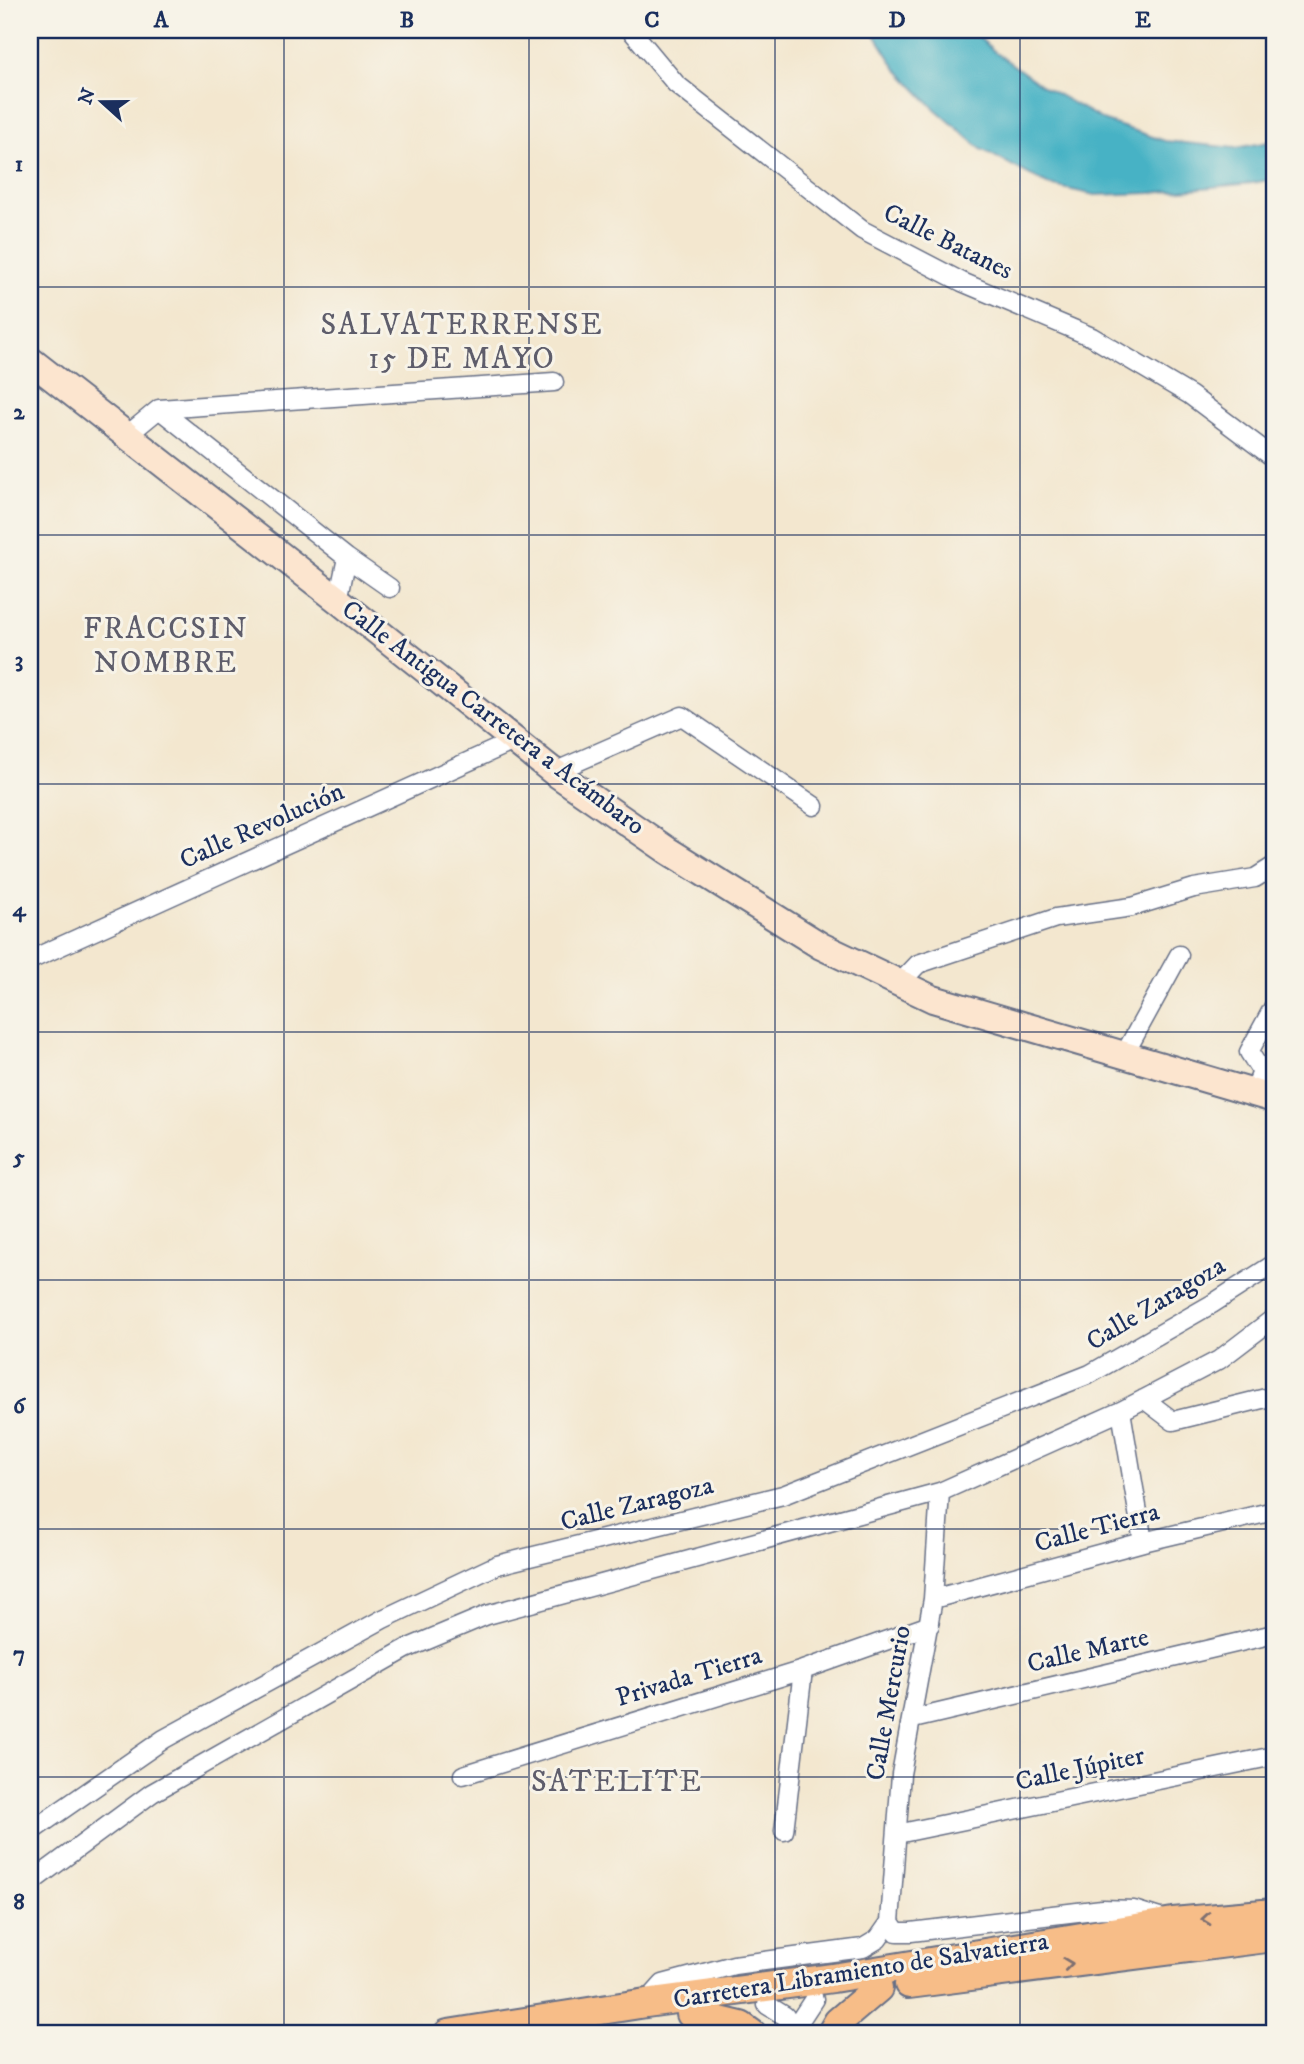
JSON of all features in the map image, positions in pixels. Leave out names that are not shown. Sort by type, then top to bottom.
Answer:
[{"type":"main road","name":"Calle Antigua Carretera a Acámbaro","points":[[30,360],[554,772],[667,850],[809,938],[933,999],[1263,1096]]},
{"type":"main road","name":"Carretera Libramiento de Salvatierra","points":[[563,2034],[691,2014],[833,1978],[1172,1922],[1274,1913]]},
{"type":"main road","name":"Carretera Libramiento de Salvatierra","points":[[448,2034],[646,2003],[756,1997],[814,1999],[878,1988],[1274,1937]]},
{"type":"main road","points":[[814,1999],[833,1978]]},
{"type":"main road","points":[[831,2034],[838,2022],[878,1988]]},
{"type":"main road","points":[[691,2014],[741,2026],[752,2034]]},
{"type":"street","name":"Calle Batanes","points":[[631,30],[676,84],[862,230],[962,282],[1092,337],[1190,395],[1274,458]]},
{"type":"street","points":[[125,436],[159,409],[554,382]]},
{"type":"street","points":[[159,409],[347,558],[390,588]]},
{"type":"street","points":[[338,600],[347,558]]},
{"type":"street","points":[[554,772],[682,716],[814,806]]},
{"type":"street","name":"Calle Revolución","points":[[30,960],[516,740]]},
{"type":"street","points":[[899,984],[918,964],[1056,918],[1132,907],[1194,888],[1255,878],[1274,866]]},
{"type":"street","points":[[1124,1055],[1179,955]]},
{"type":"street","points":[[1263,1096],[1262,1072],[1249,1052],[1274,1006]]},
{"type":"street","name":"Calle Zaragoza","points":[[30,1832],[164,1739],[383,1619],[497,1565],[783,1495],[1090,1374],[1212,1304],[1274,1264]]},
{"type":"street","points":[[30,1883],[152,1793],[406,1649],[487,1615],[940,1492],[1121,1411],[1219,1360],[1274,1318]]},
{"type":"street","points":[[1144,1399],[1173,1421],[1274,1396]]},
{"type":"street","points":[[1121,1411],[1143,1542]]},
{"type":"street","name":"Calle Mercurio","points":[[890,1922],[901,1774],[930,1625],[940,1492]]},
{"type":"street","name":"Calle Tierra","points":[[933,1599],[1143,1542],[1274,1511]]},
{"type":"street","name":"Privada Tierra","points":[[463,1775],[803,1670],[930,1625]]},
{"type":"street","name":"Calle Marte","points":[[913,1719],[1274,1634]]},
{"type":"street","points":[[784,1831],[803,1670]]},
{"type":"street","name":"Calle Júpiter","points":[[897,1834],[1274,1756]]},
{"type":"street","points":[[646,2003],[663,1984],[734,1965],[863,1948],[878,1939],[890,1922],[897,1932],[911,1932],[1102,1909],[1134,1910],[1172,1922]]},
{"type":"street","points":[[756,1997],[785,2016],[794,2033]]},
{"type":"street","points":[[794,2033],[814,1999]]},
{"type":"water","points":[[872,30],[971,30],[995,52],[1041,85],[1105,121],[1165,141],[1236,148],[1274,141],[1274,179],[1151,193],[1095,195],[1049,185],[981,149],[933,107],[896,68]]},
{"type":"district","name":"SALVATERRENSE 15 DE MAYO","points":[[462,342]]},
{"type":"district","name":"FRACCSIN NOMBRE","points":[[166,646]]},
{"type":"district","name":"SATELITE","points":[[617,1782]]}]
